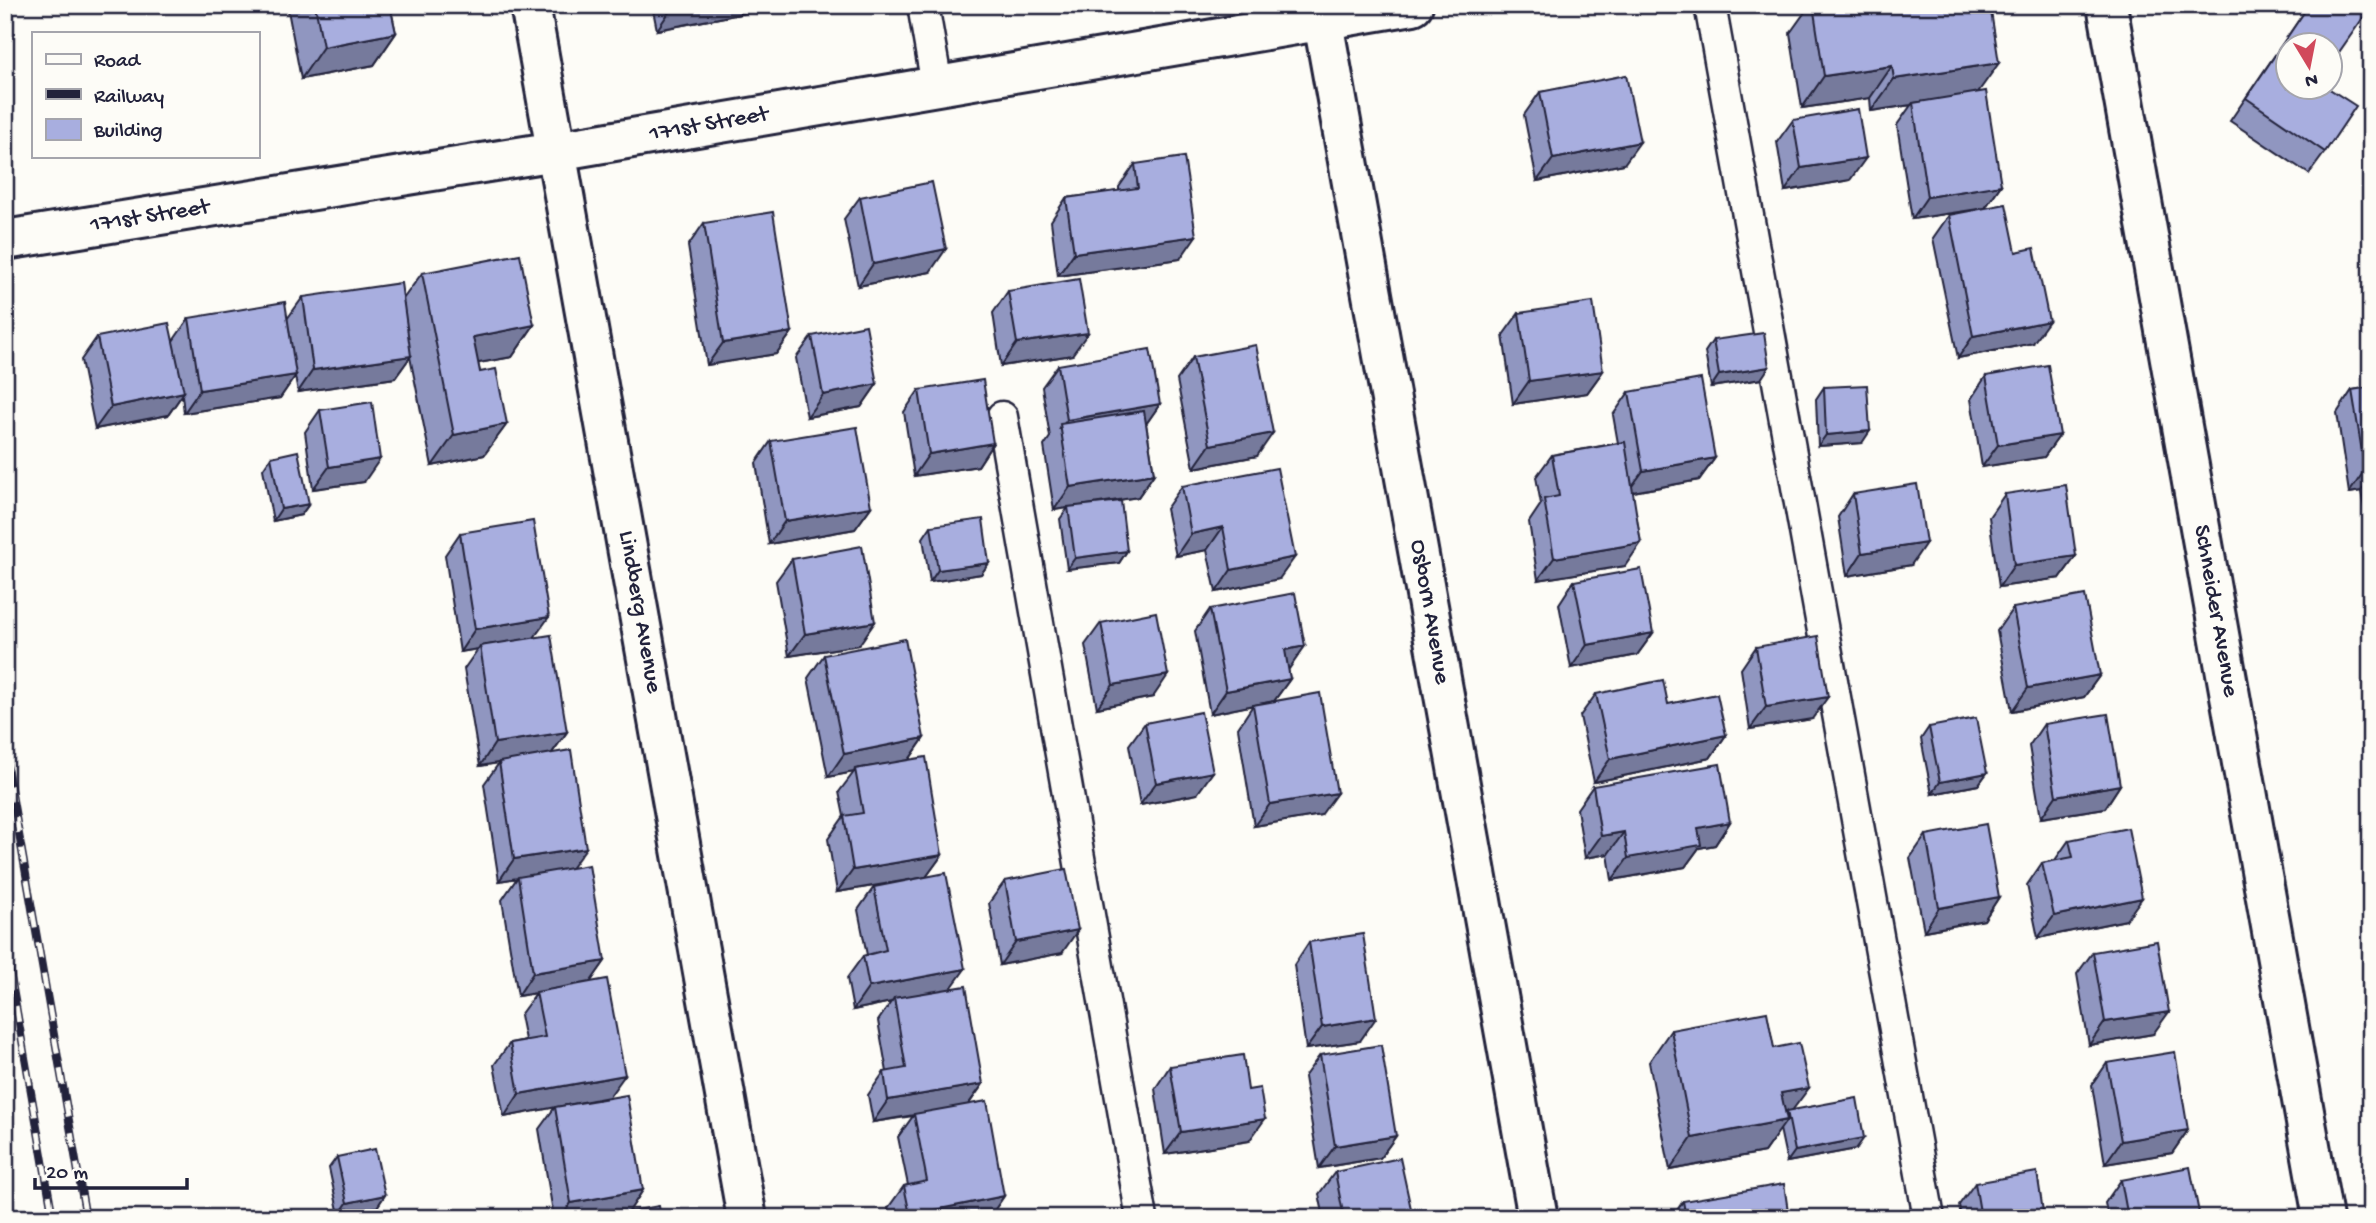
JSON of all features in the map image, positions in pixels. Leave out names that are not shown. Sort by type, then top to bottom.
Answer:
[{"type":"street","name":"Lindberg Avenue","points":[[530,5],[747,1218]]},
{"type":"street","name":"171st Street","points":[[5,240],[937,86],[1321,13],[1413,5]]},
{"type":"street","name":"Schneider Avenue","points":[[2107,5],[2323,1218]]},
{"type":"street","name":"Osborn Avenue","points":[[1321,13],[1538,1218]]},
{"type":"lane","points":[[923,5],[937,86]]},
{"type":"lane","points":[[1710,5],[1929,1218]]},
{"type":"lane","points":[[1002,417],[1142,1218]]},
{"type":"building","points":[[315,5],[390,5],[396,33],[323,47]]},
{"type":"building","points":[[1813,5],[1990,5],[1999,63],[1894,79],[1892,66],[1824,76]]},
{"type":"building","points":[[2309,5],[2351,5],[2365,15],[2344,45],[2344,32],[2291,32]]},
{"type":"building","points":[[2274,57],[2274,102],[2344,102],[2344,98],[2356,106],[2325,152],[2246,98]]},
{"type":"building","points":[[1626,75],[1640,142],[1553,159],[1540,92]]},
{"type":"building","points":[[1986,91],[2001,185],[1927,197],[1913,103]]},
{"type":"building","points":[[1858,109],[1866,158],[1801,168],[1793,120]]},
{"type":"building","points":[[1184,157],[1196,236],[1074,253],[1066,198],[1138,188],[1135,164]]},
{"type":"building","points":[[932,182],[946,249],[873,264],[860,197]]},
{"type":"building","points":[[2006,204],[2016,252],[2034,248],[2049,321],[1973,336],[1949,215]]},
{"type":"building","points":[[773,212],[792,332],[723,343],[704,223]]},
{"type":"building","points":[[520,254],[534,325],[473,337],[480,372],[496,369],[507,424],[454,435],[422,273]]},
{"type":"building","points":[[1079,279],[1088,333],[1017,343],[1008,291]]},
{"type":"building","points":[[401,283],[411,356],[313,370],[303,297]]},
{"type":"building","points":[[285,302],[296,375],[200,390],[189,318]]},
{"type":"building","points":[[1593,302],[1603,371],[1529,381],[1519,313]]},
{"type":"building","points":[[169,323],[184,392],[111,407],[97,337]]},
{"type":"building","points":[[866,325],[877,384],[823,395],[812,336]]},
{"type":"building","points":[[1764,333],[1769,367],[1719,375],[1713,340]]},
{"type":"building","points":[[1256,345],[1273,433],[1210,445],[1193,357]]},
{"type":"building","points":[[1150,349],[1160,404],[1067,420],[1058,365]]},
{"type":"building","points":[[2048,365],[2060,435],[1998,445],[1986,376]]},
{"type":"building","points":[[1701,379],[1715,458],[1643,471],[1629,392]]},
{"type":"building","points":[[983,380],[993,443],[929,454],[919,390]]},
{"type":"building","points":[[1867,385],[1870,431],[1826,435],[1824,387]]},
{"type":"building","points":[[2371,387],[2371,469],[2365,470],[2352,390]]},
{"type":"building","points":[[372,402],[380,459],[329,467],[320,410]]},
{"type":"building","points":[[1144,411],[1154,474],[1070,487],[1060,424]]},
{"type":"building","points":[[857,427],[871,507],[785,521],[771,441]]},
{"type":"building","points":[[1625,442],[1641,543],[1554,558],[1544,499],[1559,496],[1552,455]]},
{"type":"building","points":[[298,451],[309,504],[281,509],[271,457]]},
{"type":"building","points":[[1277,468],[1295,557],[1231,570],[1223,527],[1191,534],[1182,486]]},
{"type":"building","points":[[1917,484],[1926,543],[1862,553],[1853,494]]},
{"type":"building","points":[[2066,485],[2076,556],[2014,565],[2005,494]]},
{"type":"building","points":[[1121,501],[1127,551],[1075,558],[1068,507]]},
{"type":"building","points":[[983,519],[989,563],[938,570],[931,526]]},
{"type":"building","points":[[533,521],[549,617],[475,629],[460,533]]},
{"type":"building","points":[[862,546],[875,622],[805,634],[792,559]]},
{"type":"building","points":[[1641,569],[1653,633],[1587,645],[1574,581]]},
{"type":"building","points":[[1295,593],[1305,646],[1285,650],[1290,679],[1226,691],[1210,609]]},
{"type":"building","points":[[2085,595],[2100,675],[2028,688],[2013,608]]},
{"type":"building","points":[[1156,612],[1168,675],[1113,685],[1101,623]]},
{"type":"building","points":[[551,635],[567,732],[495,743],[480,646]]},
{"type":"building","points":[[1818,636],[1828,697],[1766,707],[1756,647]]},
{"type":"building","points":[[905,639],[924,738],[844,754],[824,655]]},
{"type":"building","points":[[1663,680],[1668,704],[1717,694],[1726,735],[1610,759],[1596,694]]},
{"type":"building","points":[[1320,693],[1337,793],[1270,804],[1253,705]]},
{"type":"building","points":[[1201,712],[1213,772],[1156,783],[1145,723]]},
{"type":"building","points":[[2108,714],[2120,785],[2056,796],[2044,724]]},
{"type":"building","points":[[1976,718],[1987,773],[1940,782],[1929,727]]},
{"type":"building","points":[[571,750],[586,848],[514,859],[499,762]]},
{"type":"building","points":[[926,757],[942,855],[853,870],[844,816],[863,813],[855,769]]},
{"type":"building","points":[[1720,764],[1730,822],[1698,828],[1701,845],[1628,858],[1624,832],[1601,836],[1593,786]]},
{"type":"building","points":[[1986,824],[1999,897],[1939,908],[1926,835]]},
{"type":"building","points":[[2128,828],[2142,898],[2054,916],[2042,863],[2073,857],[2069,840]]},
{"type":"building","points":[[589,865],[605,961],[533,973],[518,877]]},
{"type":"building","points":[[1066,869],[1078,930],[1016,942],[1005,881]]},
{"type":"building","points":[[946,873],[965,969],[869,987],[863,956],[886,950],[874,887]]},
{"type":"building","points":[[1363,934],[1376,1018],[1322,1027],[1309,942]]},
{"type":"building","points":[[2157,941],[2169,1012],[2105,1022],[2093,952]]},
{"type":"building","points":[[607,979],[625,1075],[519,1094],[510,1043],[545,1037],[536,992]]},
{"type":"building","points":[[966,986],[983,1084],[888,1100],[884,1072],[906,1068],[894,998]]},
{"type":"building","points":[[1767,1012],[1774,1048],[1799,1043],[1809,1088],[1781,1093],[1787,1120],[1692,1138],[1671,1030]]},
{"type":"building","points":[[1381,1045],[1396,1136],[1335,1146],[1320,1055]]},
{"type":"building","points":[[2175,1052],[2188,1130],[2121,1141],[2107,1063]]},
{"type":"building","points":[[1243,1055],[1248,1090],[1260,1088],[1265,1119],[1181,1132],[1170,1066]]},
{"type":"building","points":[[627,1095],[643,1190],[571,1203],[555,1107]]},
{"type":"building","points":[[1857,1098],[1864,1138],[1795,1151],[1787,1111]]},
{"type":"building","points":[[987,1101],[1004,1196],[910,1215],[904,1186],[927,1181],[914,1114]]},
{"type":"building","points":[[375,1149],[385,1195],[347,1203],[337,1157]]},
{"type":"building","points":[[1400,1158],[1413,1218],[1344,1218],[1335,1172]]},
{"type":"building","points":[[2190,1167],[2200,1218],[2128,1218],[2121,1180]]},
{"type":"building","points":[[2037,1172],[2044,1218],[1981,1218],[1975,1183]]},
{"type":"building","points":[[1784,1184],[1789,1218],[1686,1218],[1683,1201]]},
{"type":"building","points":[[659,1206],[661,1218],[594,1218]]},
{"type":"railway","points":[[5,754],[86,1218]]},
{"type":"railway","points":[[5,943],[53,1218]]}]
